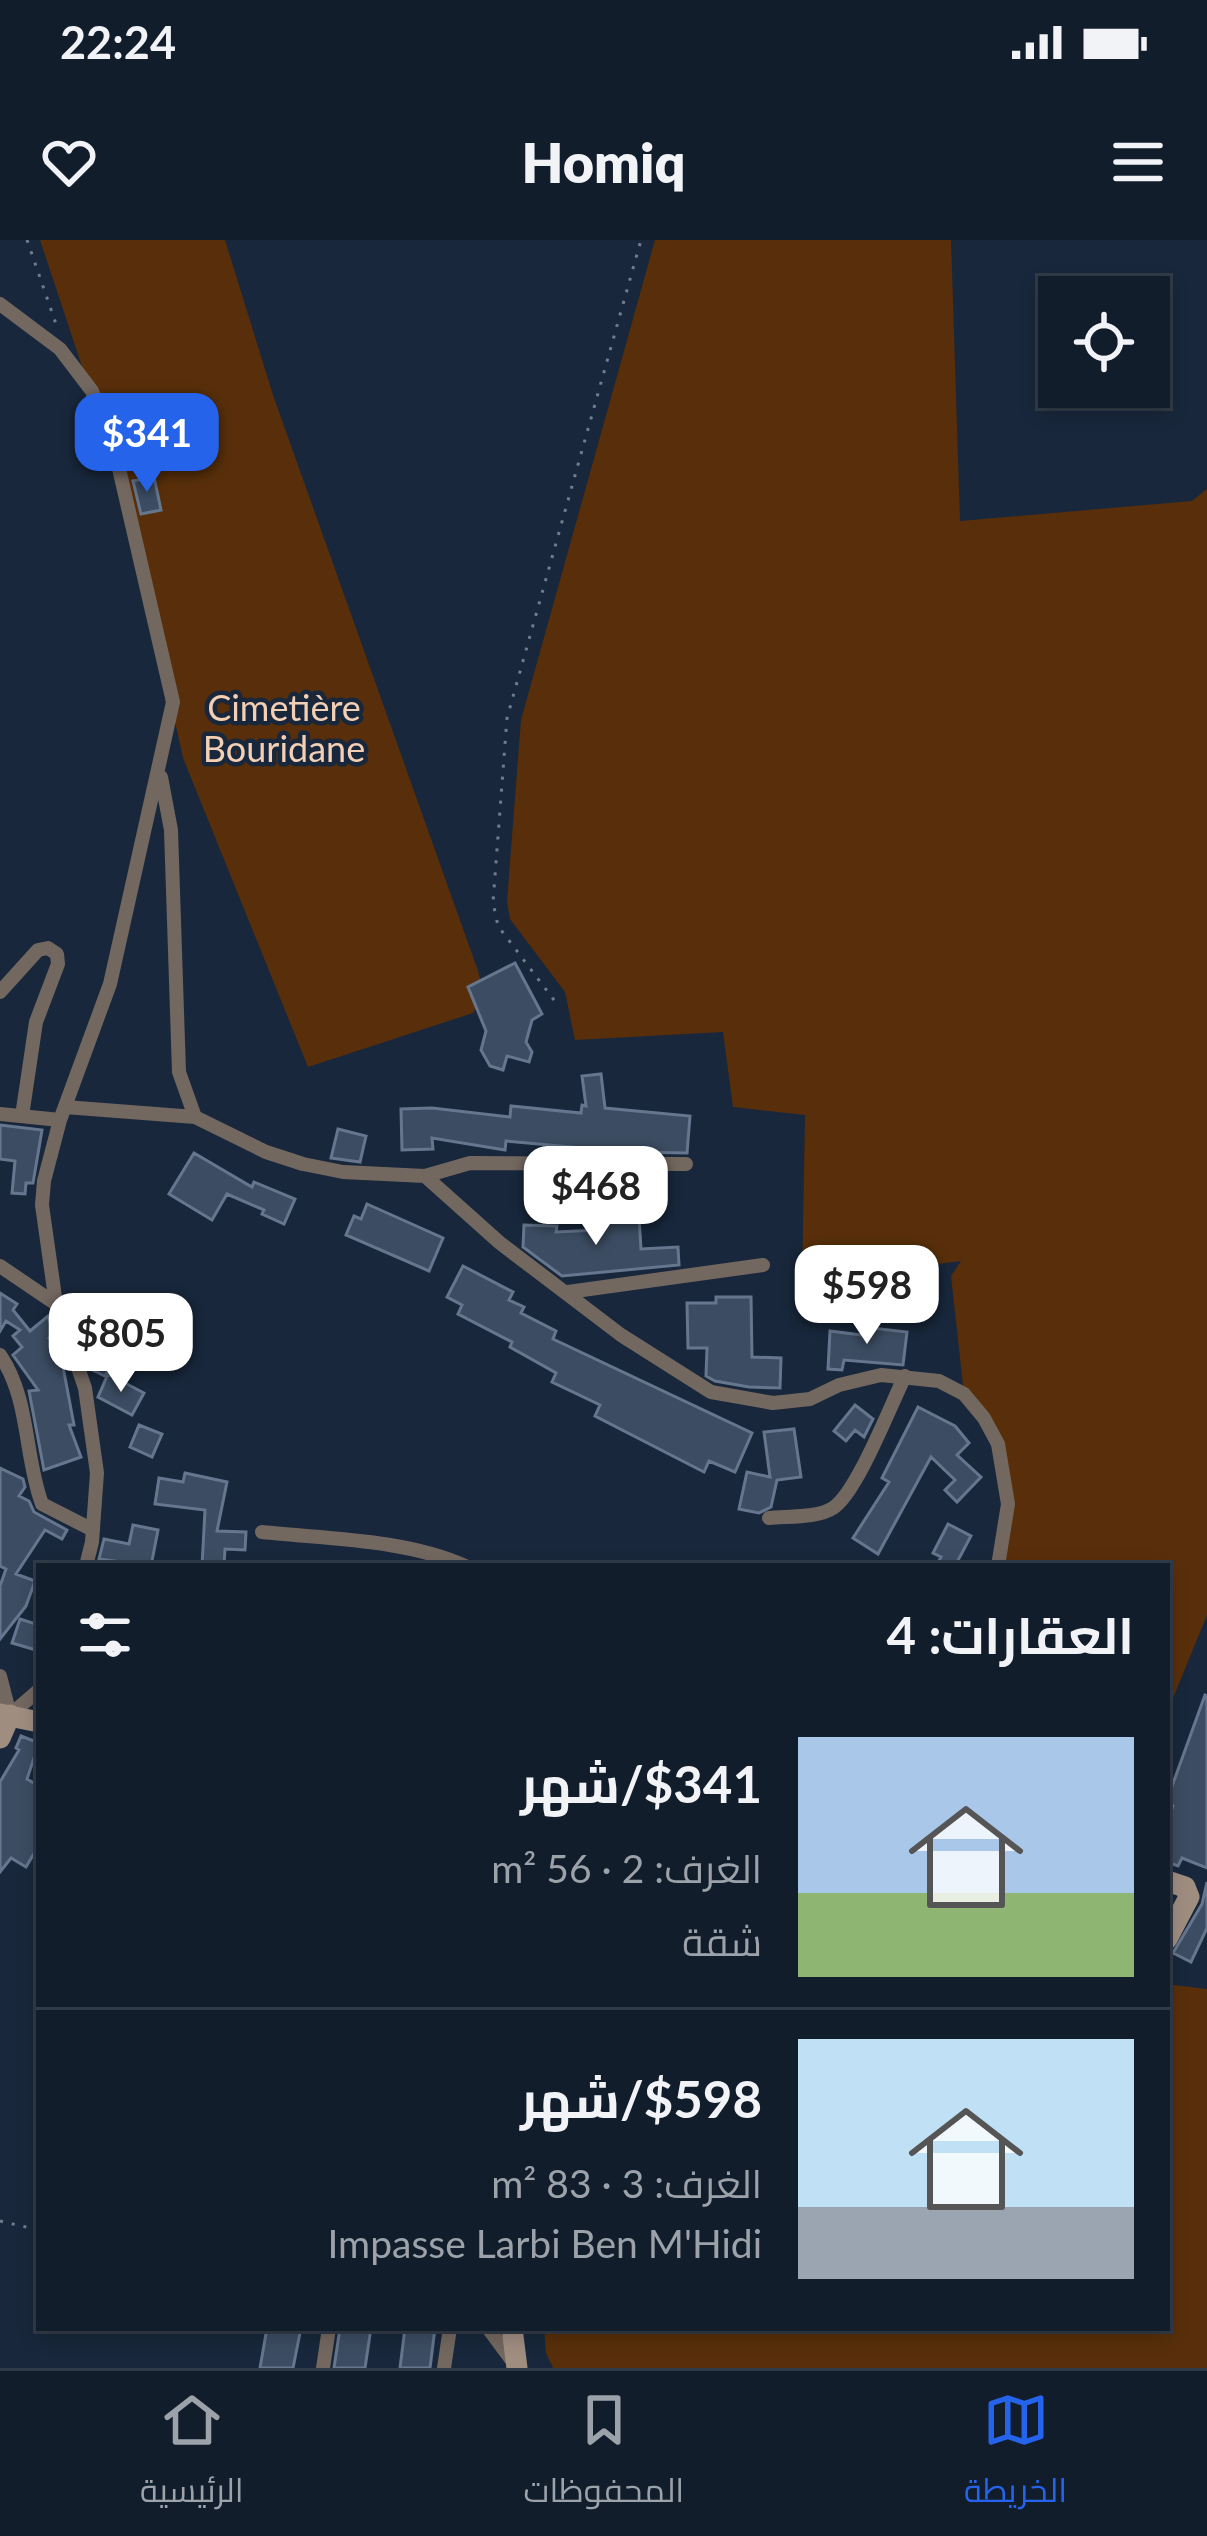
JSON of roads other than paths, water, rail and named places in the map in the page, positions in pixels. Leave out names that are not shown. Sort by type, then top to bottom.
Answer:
[{"type":"main road","points":[[0,1738],[5,1714],[36,1722]]},
{"type":"main road","points":[[1170,1882],[1185,1887],[1189,1897],[1170,1933]]},
{"type":"main road","points":[[512,2331],[516,2367]]},
{"type":"street","points":[[0,304],[60,350],[92,391],[117,460],[173,702],[110,983],[50,1151],[43,1205],[56,1304],[85,1388],[97,1473],[86,1563]]},
{"type":"street","points":[[159,766],[170,830],[179,1072],[195,1117]]},
{"type":"street","points":[[0,992],[38,950],[48,948],[57,954],[58,964],[36,1022],[22,1116]]},
{"type":"street","points":[[0,1114],[195,1117],[266,1152],[343,1172],[425,1176],[470,1163],[686,1163]]},
{"type":"street","points":[[425,1176],[500,1244],[621,1335],[711,1392],[773,1403],[810,1399],[839,1385],[881,1376],[905,1376],[939,1381],[964,1394],[998,1444],[1008,1504],[998,1563]]},
{"type":"street","points":[[568,1292],[763,1265]]},
{"type":"street","points":[[0,1266],[56,1304]]},
{"type":"street","points":[[0,1355],[14,1375],[42,1504],[92,1530]]},
{"type":"street","points":[[769,1518],[829,1511],[839,1503],[905,1376]]},
{"type":"street","points":[[262,1532],[377,1545],[459,1563]]},
{"type":"street","points":[[0,1676],[5,1714],[36,1692]]},
{"type":"street","points":[[323,2368],[329,2331]]},
{"type":"street","points":[[444,2368],[450,2331]]},
{"type":"street","points":[[490,2331],[516,2367]]},
{"type":"park label","name":"Cimetière Bouridane","points":[[284,728]]}]
